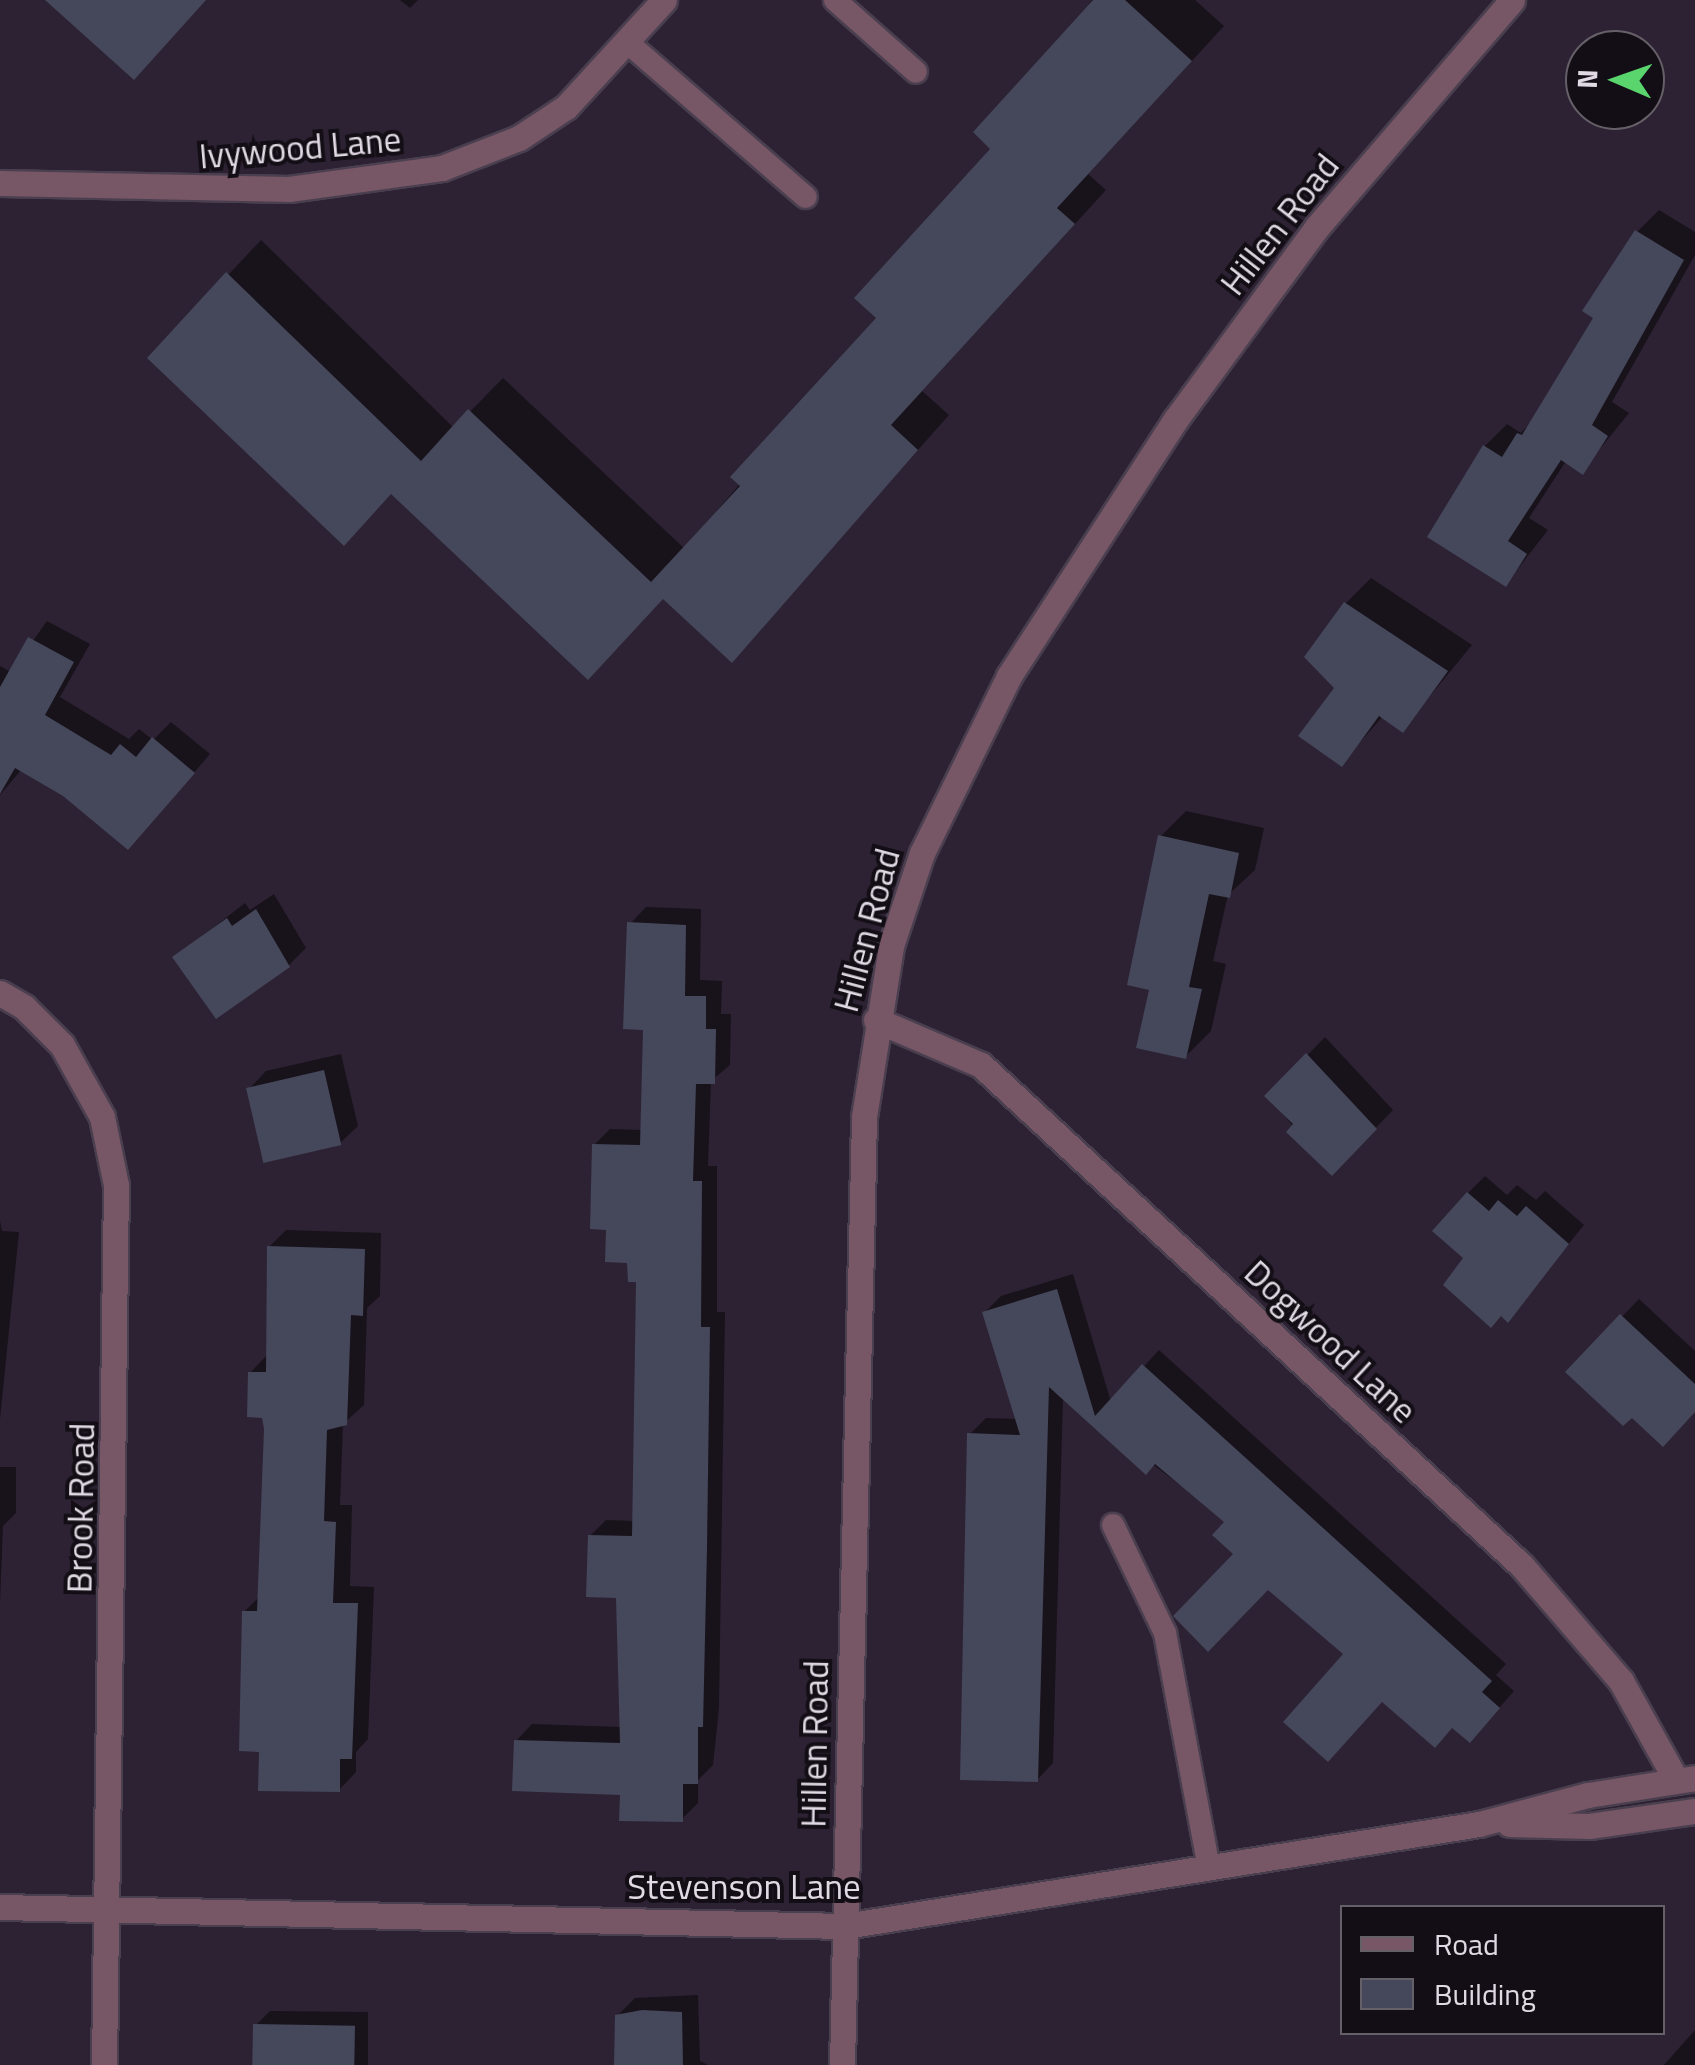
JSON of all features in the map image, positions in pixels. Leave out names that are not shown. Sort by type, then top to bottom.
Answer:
[{"type":"street","name":"Ivywood Lane","points":[[0,183],[289,189],[442,168],[519,138],[566,108],[664,0]]},
{"type":"street","name":"Hillen Road","points":[[842,2065],[864,1118],[876,1020],[922,852],[962,762],[1084,554],[1317,227],[1512,0]]},
{"type":"street","name":"Brook Road","points":[[0,993],[24,1006],[62,1045],[102,1117],[116,1185],[104,2065]]},
{"type":"street","name":"Dogwood Lane","points":[[876,1020],[981,1065],[1522,1566],[1620,1681],[1686,1779]]},
{"type":"street","name":"Stevenson Lane","points":[[0,1906],[845,1926],[1479,1824],[1686,1779]]},
{"type":"street","name":"Stevenson Lane","points":[[1479,1824],[1588,1826],[1695,1811]]},
{"type":"lane","points":[[835,0],[916,72]]},
{"type":"lane","points":[[628,43],[806,198]]},
{"type":"lane","points":[[1114,1525],[1165,1633],[1209,1868]]},
{"type":"building","points":[[45,0],[206,0],[134,80]]},
{"type":"building","points":[[1093,0],[1125,0],[1192,61],[1057,208],[1075,224],[891,425],[918,450],[732,663],[663,599],[588,680],[391,494],[344,546],[147,358],[226,272],[421,461],[468,409],[651,582],[740,486],[730,477],[876,318],[854,298],[990,149],[973,132]]},
{"type":"building","points":[[1635,230],[1684,260],[1592,425],[1608,436],[1583,475],[1561,460],[1508,541],[1527,554],[1506,587],[1427,537],[1483,445],[1502,457],[1517,433],[1522,435],[1593,318],[1582,311]]},
{"type":"building","points":[[1344,602],[1448,671],[1403,733],[1379,716],[1342,767],[1298,736],[1334,688],[1304,657]]},
{"type":"building","points":[[28,637],[74,662],[45,715],[111,755],[120,744],[136,757],[152,737],[195,773],[128,850],[63,796],[15,768],[0,794],[0,687]]},
{"type":"building","points":[[1158,835],[1239,853],[1230,898],[1209,894],[1189,987],[1202,989],[1186,1059],[1136,1048],[1149,990],[1127,985]]},
{"type":"building","points":[[256,909],[290,967],[216,1019],[172,957],[227,918],[232,926]]},
{"type":"building","points":[[627,922],[686,925],[685,996],[706,996],[706,1029],[716,1029],[715,1084],[696,1084],[693,1181],[702,1181],[701,1327],[710,1327],[707,1548],[703,1727],[698,1727],[698,1784],[683,1784],[683,1822],[619,1821],[620,1795],[512,1791],[514,1740],[620,1743],[616,1598],[586,1597],[588,1535],[632,1536],[636,1282],[628,1282],[627,1263],[605,1262],[606,1230],[590,1229],[592,1144],[640,1145],[643,1030],[623,1029]]},
{"type":"building","points":[[1306,1053],[1377,1129],[1332,1176],[1286,1132],[1293,1124],[1264,1096]]},
{"type":"building","points":[[324,1070],[341,1145],[263,1163],[246,1088]]},
{"type":"building","points":[[1467,1192],[1489,1211],[1498,1200],[1517,1216],[1526,1206],[1569,1244],[1508,1323],[1501,1316],[1491,1328],[1443,1285],[1463,1258],[1432,1231]]},
{"type":"building","points":[[267,1246],[365,1249],[363,1316],[351,1315],[347,1425],[327,1430],[324,1521],[336,1522],[333,1603],[358,1603],[352,1759],[340,1759],[340,1792],[258,1791],[259,1752],[239,1751],[242,1611],[257,1611],[264,1429],[262,1418],[247,1417],[248,1372],[266,1372]]},
{"type":"building","points":[[1057,1289],[1095,1416],[1142,1364],[1492,1681],[1482,1692],[1500,1708],[1470,1743],[1452,1728],[1435,1748],[1382,1702],[1328,1762],[1283,1722],[1343,1654],[1268,1590],[1208,1652],[1173,1616],[1233,1554],[1212,1535],[1224,1522],[1155,1464],[1146,1475],[1049,1387],[1038,1782],[960,1780],[967,1433],[1020,1435],[982,1312]]},
{"type":"building","points":[[1620,1314],[1695,1384],[1695,1412],[1663,1447],[1632,1418],[1623,1426],[1565,1372]]},
{"type":"building","points":[[642,2010],[682,2012],[683,2065],[614,2065],[615,2015]]},
{"type":"building","points":[[253,2024],[355,2026],[354,2065],[252,2065]]}]
